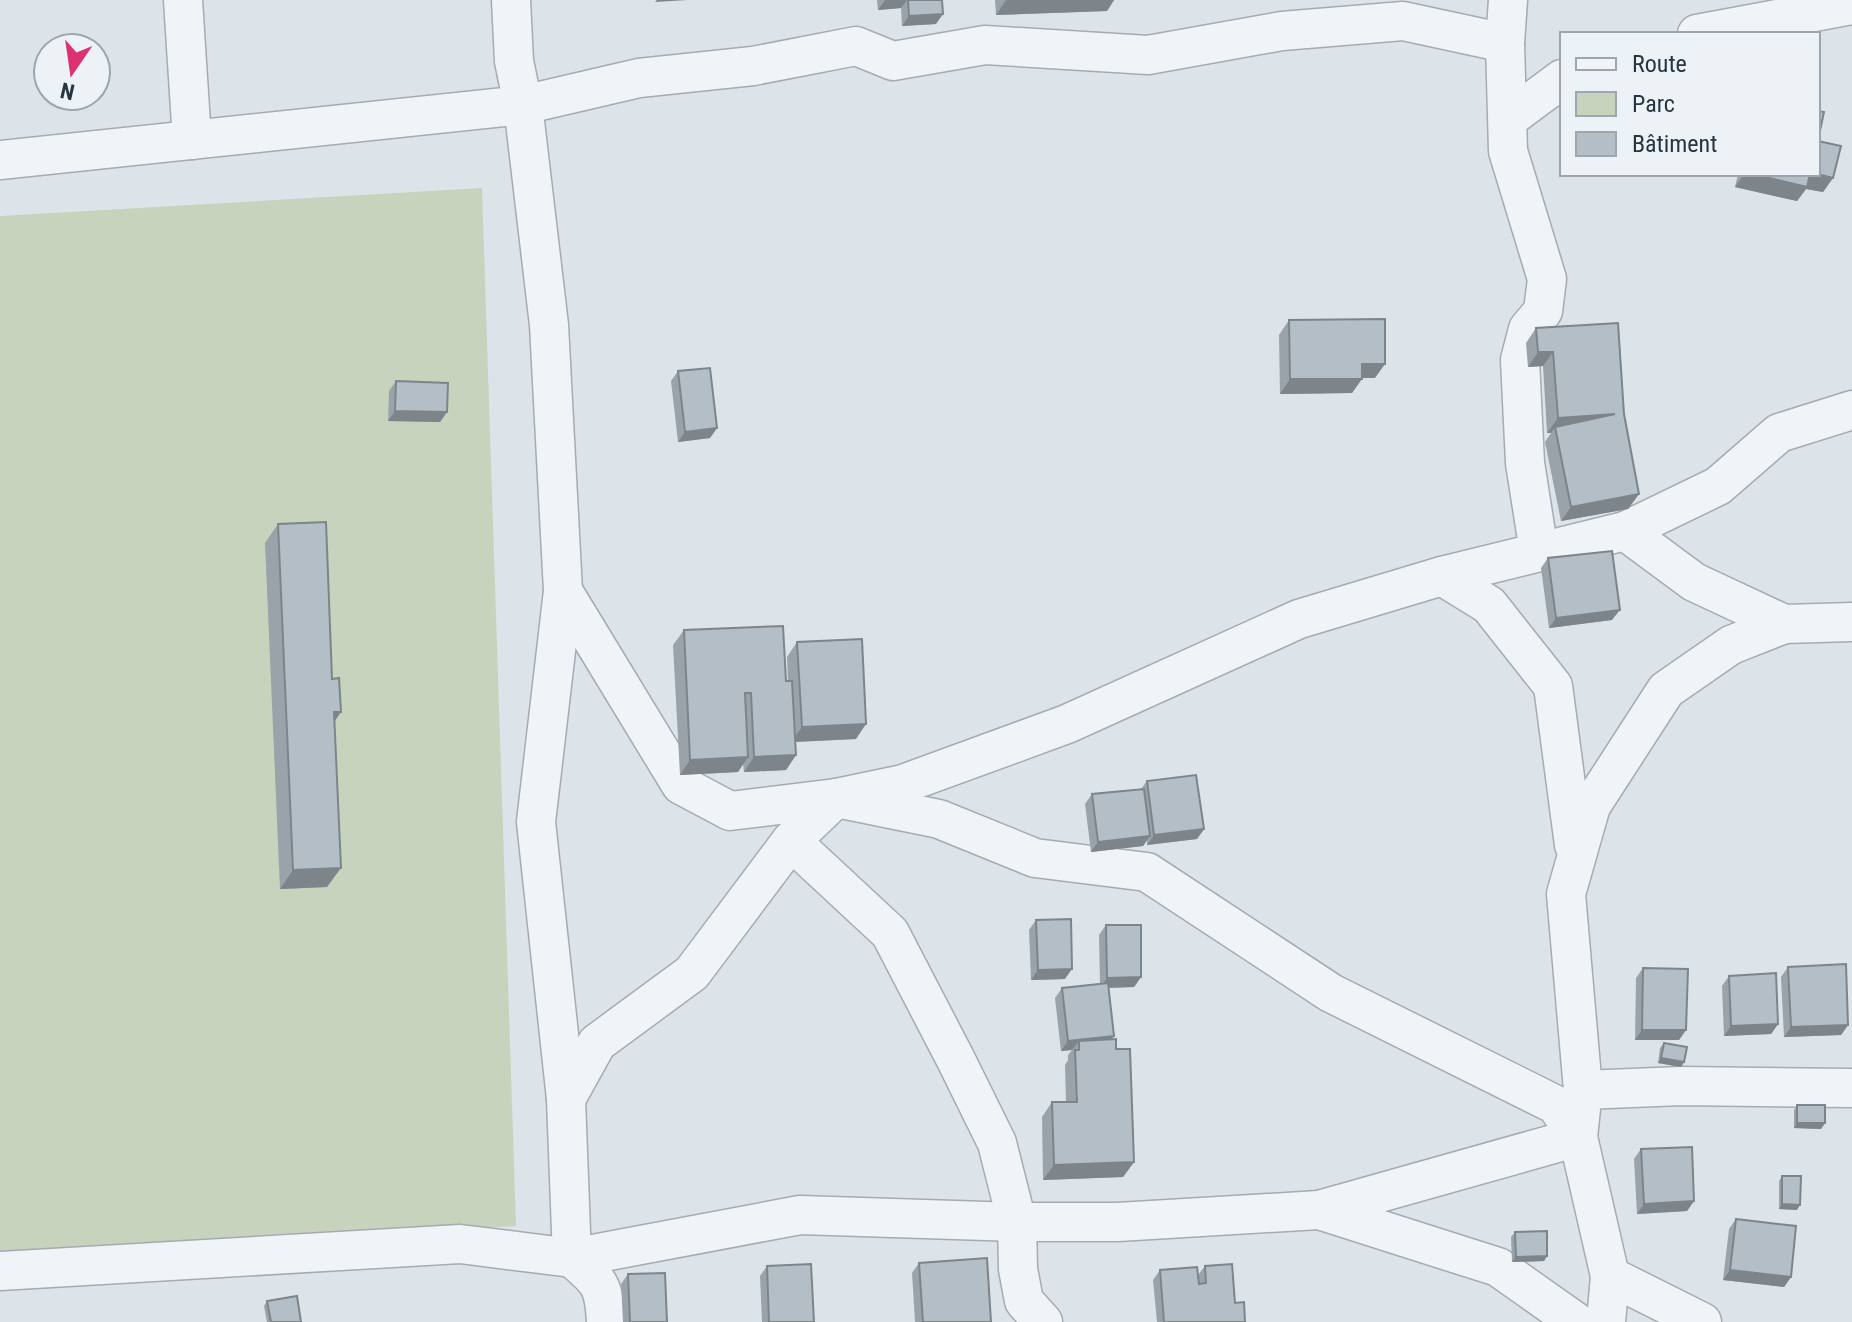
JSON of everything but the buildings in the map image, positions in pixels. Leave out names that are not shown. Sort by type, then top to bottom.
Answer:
[{"type":"street","points":[[183,0],[192,140]]},
{"type":"street","points":[[511,0],[514,61],[523,105],[549,325],[563,591],[536,822],[566,1099],[572,1258],[598,1280],[606,1322]]},
{"type":"street","points":[[1508,0],[1505,43],[1508,151],[1547,279],[1543,311],[1528,329],[1520,360],[1525,463],[1539,552]]},
{"type":"street","points":[[1708,32],[1852,5]]},
{"type":"street","points":[[0,160],[523,105],[639,78],[753,66],[856,46],[893,61],[985,45],[1148,55],[1282,31],[1403,21],[1505,43]]},
{"type":"street","points":[[1508,119],[1560,80]]},
{"type":"street","points":[[563,591],[681,785],[730,811],[836,798],[903,784],[1067,724],[1299,619],[1442,576],[1625,531],[1718,486],[1779,433],[1852,410]]},
{"type":"street","points":[[1625,531],[1694,582],[1784,624]]},
{"type":"street","points":[[1442,576],[1489,605],[1553,686],[1576,860]]},
{"type":"street","points":[[1606,1322],[1610,1276],[1578,1137],[1583,1090],[1566,894],[1591,806],[1666,690],[1731,645],[1784,624],[1852,622]]},
{"type":"street","points":[[566,1099],[597,1043],[692,973],[791,841],[836,798]]},
{"type":"street","points":[[836,798],[939,819],[1035,858],[1147,872],[1331,993],[1556,1105],[1578,1137]]},
{"type":"street","points":[[791,841],[890,933],[997,1143],[1017,1222],[1018,1269],[1024,1301],[1043,1322]]},
{"type":"street","points":[[1583,1090],[1681,1086],[1852,1088]]},
{"type":"street","points":[[0,1271],[460,1244],[572,1258],[800,1215],[1118,1222],[1319,1210],[1578,1137]]},
{"type":"street","points":[[1319,1210],[1498,1267],[1576,1322]]},
{"type":"street","points":[[1610,1276],[1702,1322]]},
{"type":"green space","points":[[482,188],[516,1226],[0,1256],[0,216]]}]
